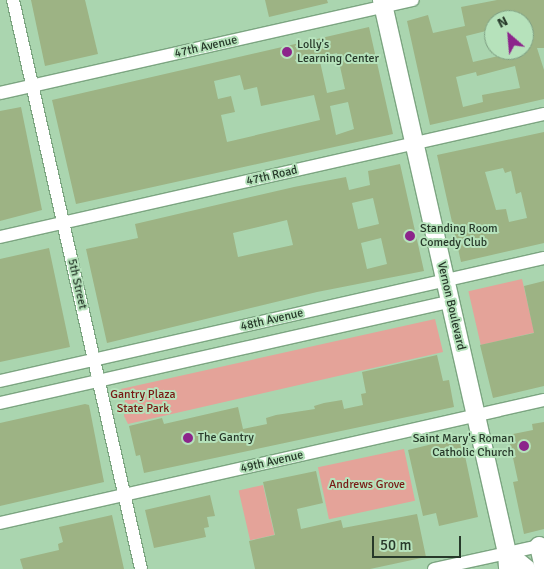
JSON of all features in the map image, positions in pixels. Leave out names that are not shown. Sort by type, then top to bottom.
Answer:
[{"type":"main road","name":"Vernon Boulevard","points":[[383,3],[507,561]]},
{"type":"main road","points":[[542,545],[544,567]]},
{"type":"main road","points":[[507,561],[527,569]]},
{"type":"street","name":"5th Street","points":[[13,0],[141,569]]},
{"type":"street","name":"47th Avenue","points":[[0,94],[383,3],[412,0]]},
{"type":"street","name":"47th Road","points":[[0,237],[544,114]]},
{"type":"street","name":"48th Avenue","points":[[0,381],[544,258]]},
{"type":"street","name":"48th Avenue","points":[[0,403],[450,302]]},
{"type":"street","name":"49th Avenue","points":[[0,524],[544,400]]},
{"type":"street","points":[[434,569],[507,561],[542,545]]},
{"type":"green space","points":[[522,279],[534,333],[481,345],[468,291]]},
{"type":"green space","name":"Gantry Plaza State Park","points":[[435,319],[443,352],[128,424],[124,416],[125,396],[121,389]]},
{"type":"green space","name":"Andrews Grove","points":[[404,449],[415,501],[329,519],[318,467]]},
{"type":"green space","points":[[263,485],[274,535],[250,540],[239,491]]},
{"type":"building","points":[[31,0],[85,0],[98,54],[45,66]]},
{"type":"building","points":[[265,0],[327,0],[328,3],[269,17]]},
{"type":"building","points":[[497,0],[544,0],[544,48],[537,48],[544,70],[544,99],[430,125],[407,21],[428,15],[433,33],[465,26],[461,7]],"holes":[[[515,66],[520,88],[482,95],[483,102],[463,107],[456,77],[476,72],[477,76]]]},
{"type":"building","points":[[369,27],[393,134],[76,204],[52,100]],"holes":[[[337,53],[345,89],[327,93],[319,57]],[[240,75],[244,90],[257,87],[261,106],[314,95],[320,120],[227,142],[221,115],[235,112],[231,96],[218,99],[214,81]],[[348,102],[354,129],[336,135],[330,106]]]},
{"type":"building","points":[[21,107],[42,210],[0,221],[0,111]]},
{"type":"building","points":[[544,132],[544,243],[461,262],[437,155]],"holes":[[[503,168],[505,173],[511,171],[516,194],[521,192],[527,218],[509,222],[506,209],[496,210],[485,172]]]},
{"type":"building","points":[[400,164],[424,271],[317,292],[107,343],[86,249],[138,238],[135,224],[294,187],[346,177],[349,190],[370,185],[368,171]],"holes":[[[373,198],[379,224],[358,229],[352,203]],[[287,220],[293,245],[238,257],[233,233]],[[381,238],[387,264],[367,269],[361,243]]]},
{"type":"building","points":[[49,248],[70,347],[0,362],[0,259]]},
{"type":"building","points":[[544,281],[544,386],[493,398],[480,345],[534,333],[524,286]]},
{"type":"building","points":[[437,355],[443,381],[449,380],[454,407],[144,473],[140,455],[136,456],[129,426],[162,418],[164,424],[238,407],[243,429],[267,424],[266,418],[315,409],[314,406],[324,403],[342,400],[344,409],[363,405],[361,394],[366,393],[362,372]]},
{"type":"building","points":[[85,404],[89,405],[104,482],[0,506],[0,423]]},
{"type":"building","points":[[544,422],[544,529],[524,534],[513,482],[518,481],[508,435],[533,430],[532,424]]},
{"type":"building","points":[[461,437],[478,517],[439,526],[436,513],[423,516],[408,450]]},
{"type":"building","points":[[316,471],[323,503],[297,509],[301,529],[341,520],[343,528],[417,514],[426,557],[370,569],[255,569],[249,541],[275,535],[263,482]]},
{"type":"building","points":[[210,495],[215,516],[207,517],[209,527],[204,528],[206,537],[154,548],[145,510]]},
{"type":"building","points":[[112,515],[124,569],[23,569],[20,559],[59,550],[58,544],[63,542],[59,527]]},
{"type":"place","name":"Lolly's Learning Center","points":[[287,52]]},
{"type":"place","name":"Standing Room Comedy Club","points":[[410,236]]},
{"type":"place","name":"The Gantry","points":[[188,438]]},
{"type":"place","name":"Saint Mary's Roman Catholic Church","points":[[524,446]]}]
